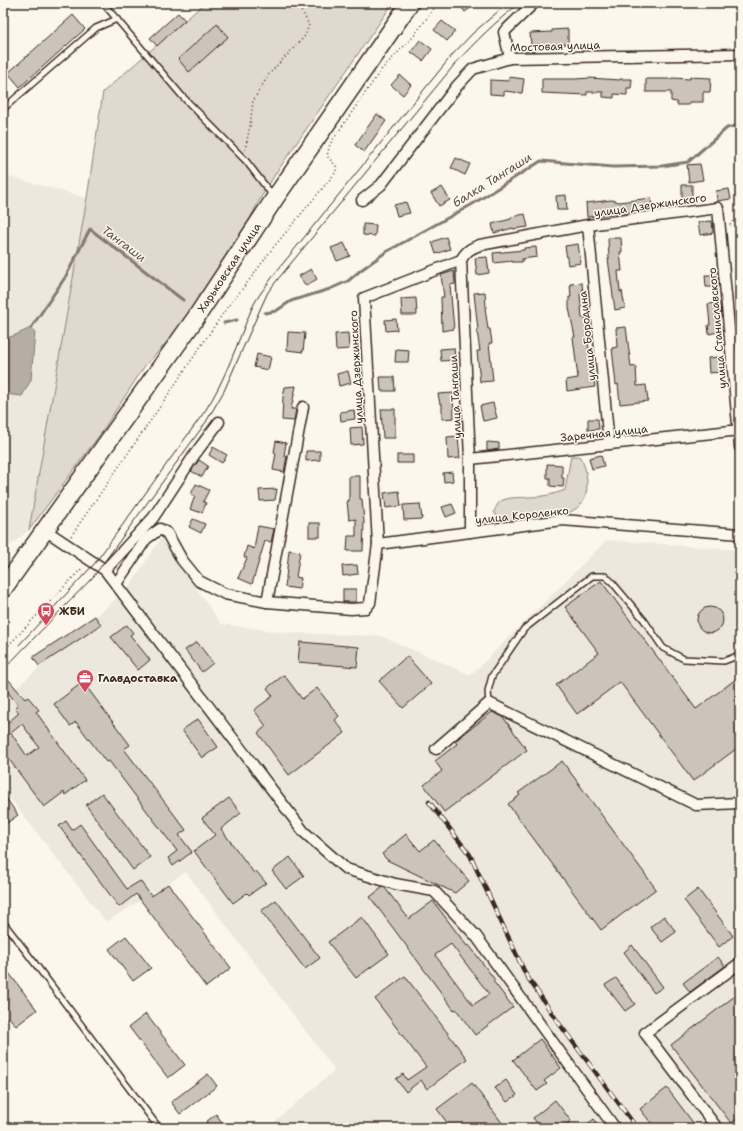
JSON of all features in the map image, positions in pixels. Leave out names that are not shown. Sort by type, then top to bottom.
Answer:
[{"type":"main road","name":"Харьковская улица","points":[[3,589],[121,424],[410,3]]},
{"type":"street","points":[[510,58],[504,32],[534,3]]},
{"type":"street","name":"Мостовая улица","points":[[362,200],[381,185],[457,86],[473,69],[510,58],[740,54]]},
{"type":"street","name":"улица Дзержинского","points":[[116,584],[146,539],[160,529],[167,533],[182,560],[199,581],[225,594],[267,602],[351,609],[366,608],[370,603],[378,544],[364,298],[461,260],[469,249],[480,245],[588,225],[718,208]]},
{"type":"street","name":"улица Станиславского","points":[[718,208],[740,447]]},
{"type":"street","name":"улица Бородина","points":[[588,225],[609,444]]},
{"type":"street","name":"улица Тангаши","points":[[461,260],[470,459],[470,532]]},
{"type":"street","points":[[267,602],[303,407]]},
{"type":"street","points":[[105,570],[154,518],[195,454],[219,422]]},
{"type":"street","name":"Заречная улица","points":[[470,459],[739,430]]},
{"type":"street","name":"улица Короленко","points":[[378,544],[562,520],[740,534]]},
{"type":"street","points":[[45,530],[105,570],[304,832],[346,869],[395,884],[434,891],[476,936],[616,1128]]},
{"type":"street","points":[[436,749],[489,703],[696,805],[740,803]]},
{"type":"street","points":[[717,1128],[645,1033],[740,963]]},
{"type":"lane","points":[[103,3],[182,96],[243,158],[275,198]]},
{"type":"lane","points":[[3,109],[96,28],[117,19]]},
{"type":"lane","points":[[489,703],[488,691],[492,676],[524,629],[592,576],[605,576],[611,580],[644,620],[664,648],[684,659],[724,661],[740,655]]},
{"type":"lane","points":[[3,922],[158,1128]]},
{"type":"path","points":[[243,158],[250,126],[253,101],[269,74],[305,36],[309,25],[303,13],[292,3]]},
{"type":"path","points":[[65,543],[154,417],[226,310],[272,249],[336,172],[336,166],[327,156],[330,144],[382,69],[413,37],[438,3]]},
{"type":"path","points":[[721,233],[740,216]]},
{"type":"path","points":[[3,651],[89,559]]},
{"type":"shaded area","points":[[205,3],[393,3],[276,173],[260,199],[243,232],[180,328],[144,367],[101,433],[29,530],[87,198],[103,92]]},
{"type":"shaded area","points":[[10,177],[87,198],[29,530],[3,552],[3,179]]},
{"type":"shaded area","points":[[31,328],[35,332],[31,380],[22,396],[3,394],[3,339]]},
{"type":"shaded area","points":[[571,456],[579,456],[587,477],[586,495],[582,503],[569,512],[561,515],[501,523],[494,512],[497,505],[501,501],[512,498],[537,497],[565,490]]},
{"type":"shaded area","points":[[161,538],[221,624],[288,633],[381,636],[471,675],[607,540],[740,550],[740,1128],[278,1128],[274,1122],[335,1070],[186,872],[106,922],[3,789],[3,700],[129,587]]},
{"type":"building","points":[[458,3],[477,3],[465,12]]},
{"type":"building","points":[[178,13],[185,20],[157,46],[150,38]]},
{"type":"building","points":[[73,15],[85,29],[20,87],[8,73]]},
{"type":"building","points":[[442,21],[455,31],[447,41],[434,30]]},
{"type":"building","points":[[217,24],[228,37],[189,72],[178,59]]},
{"type":"building","points":[[568,29],[568,44],[531,45],[530,33],[552,32],[552,30]]},
{"type":"building","points":[[420,40],[432,49],[423,61],[411,52]]},
{"type":"building","points":[[400,75],[411,85],[403,95],[391,85]]},
{"type":"building","points":[[509,77],[524,79],[522,93],[504,91],[504,95],[490,94],[490,80],[509,81]]},
{"type":"building","points":[[690,77],[711,78],[710,92],[703,92],[703,102],[689,102],[689,105],[677,105],[677,102],[671,101],[671,92],[646,92],[646,79],[690,79]]},
{"type":"building","points":[[589,78],[620,80],[632,79],[631,88],[627,88],[627,95],[614,94],[614,98],[603,97],[603,92],[587,92],[587,95],[542,93],[542,79]]},
{"type":"building","points":[[377,114],[386,121],[364,152],[355,145]]},
{"type":"building","points":[[456,158],[470,164],[465,175],[451,168]]},
{"type":"building","points":[[700,164],[703,180],[689,182],[687,165]]},
{"type":"building","points":[[682,185],[692,185],[692,199],[682,199]]},
{"type":"building","points":[[442,187],[450,200],[439,206],[431,193]]},
{"type":"building","points":[[729,189],[731,199],[717,201],[716,191]]},
{"type":"building","points":[[566,195],[567,210],[557,210],[556,196]]},
{"type":"building","points":[[651,198],[652,209],[587,217],[586,203],[612,200],[619,202]]},
{"type":"building","points":[[406,202],[410,213],[397,216],[394,205]]},
{"type":"building","points":[[525,214],[528,227],[513,228],[494,233],[492,224]]},
{"type":"building","points":[[712,221],[713,233],[700,235],[698,222]]},
{"type":"building","points":[[363,224],[376,225],[375,236],[363,235]]},
{"type":"building","points":[[446,237],[450,249],[436,254],[432,242]]},
{"type":"building","points":[[608,238],[621,238],[622,252],[620,252],[622,271],[618,271],[620,292],[622,291],[625,308],[615,310],[608,259]]},
{"type":"building","points":[[344,243],[350,256],[337,261],[331,248]]},
{"type":"building","points":[[578,244],[581,263],[568,265],[565,246]]},
{"type":"building","points":[[536,247],[537,257],[522,259],[522,262],[512,261],[494,263],[493,253],[524,250],[524,248]]},
{"type":"building","points":[[487,257],[489,273],[477,275],[475,258]]},
{"type":"building","points":[[311,269],[317,279],[306,286],[299,276]]},
{"type":"building","points":[[454,271],[455,284],[450,285],[454,329],[442,331],[441,297],[444,297],[441,275]]},
{"type":"building","points":[[705,275],[717,275],[718,287],[706,287]]},
{"type":"building","points":[[582,283],[583,294],[580,294],[582,318],[586,317],[588,330],[586,330],[595,387],[567,391],[566,380],[578,378],[573,337],[575,337],[569,308],[569,297],[571,297],[570,284]]},
{"type":"building","points":[[485,292],[485,308],[492,343],[489,343],[493,381],[480,382],[477,351],[480,351],[474,293]]},
{"type":"building","points":[[416,298],[417,315],[402,315],[401,299]]},
{"type":"building","points":[[720,303],[721,314],[716,314],[718,332],[709,334],[708,325],[710,325],[708,304]]},
{"type":"building","points":[[396,319],[397,330],[386,331],[385,320]]},
{"type":"building","points":[[626,327],[631,367],[636,366],[637,386],[646,385],[648,401],[620,404],[618,384],[616,385],[612,348],[617,347],[616,328]]},
{"type":"building","points":[[288,332],[305,333],[303,352],[287,350]]},
{"type":"building","points":[[348,333],[349,349],[336,350],[335,334]]},
{"type":"building","points":[[454,348],[455,360],[441,361],[440,349]]},
{"type":"building","points":[[396,349],[409,350],[408,362],[395,362]]},
{"type":"building","points":[[257,354],[271,357],[268,370],[254,367]]},
{"type":"building","points":[[721,357],[722,372],[709,373],[708,358]]},
{"type":"building","points":[[348,371],[351,383],[339,386],[337,374]]},
{"type":"building","points":[[380,377],[394,377],[395,391],[381,391]]},
{"type":"building","points":[[296,386],[291,409],[296,409],[294,421],[282,420],[285,387]]},
{"type":"building","points":[[453,393],[454,418],[442,419],[442,404],[440,404],[438,394]]},
{"type":"building","points":[[493,403],[497,418],[483,421],[480,406]]},
{"type":"building","points":[[381,409],[395,409],[395,438],[383,438]]},
{"type":"building","points":[[354,410],[355,419],[341,421],[340,412]]},
{"type":"building","points":[[588,419],[598,419],[599,429],[588,430]]},
{"type":"building","points":[[362,427],[363,444],[351,445],[350,428]]},
{"type":"building","points":[[458,436],[460,458],[448,459],[447,437]]},
{"type":"building","points":[[276,441],[286,443],[284,456],[287,456],[284,472],[273,470],[276,453],[274,452]]},
{"type":"building","points":[[487,442],[499,443],[499,449],[487,451]]},
{"type":"building","points":[[213,447],[227,455],[222,463],[209,455]]},
{"type":"building","points":[[306,451],[320,451],[320,460],[306,461]]},
{"type":"building","points":[[397,455],[413,455],[413,463],[397,463]]},
{"type":"building","points":[[601,455],[604,466],[592,469],[589,458]]},
{"type":"building","points":[[199,460],[208,466],[202,477],[191,471]]},
{"type":"building","points":[[547,464],[562,465],[562,478],[564,478],[563,487],[550,486],[550,478],[547,478]]},
{"type":"building","points":[[452,472],[453,481],[444,482],[443,473]]},
{"type":"building","points":[[349,476],[360,476],[360,499],[362,499],[364,522],[363,551],[347,551],[348,536],[356,536],[356,519],[349,520],[347,501],[349,501]]},
{"type":"building","points":[[196,484],[209,490],[203,502],[206,503],[202,513],[190,509],[195,496],[191,494]]},
{"type":"building","points":[[277,489],[275,500],[260,501],[259,490]]},
{"type":"building","points":[[399,491],[401,506],[386,508],[384,493]]},
{"type":"building","points":[[420,504],[422,519],[404,520],[403,505]]},
{"type":"building","points":[[452,504],[456,513],[446,517],[442,507]]},
{"type":"building","points":[[193,519],[205,524],[201,533],[189,527]]},
{"type":"building","points":[[309,523],[320,523],[320,537],[309,537]]},
{"type":"building","points":[[258,526],[274,529],[271,542],[265,541],[252,584],[238,578],[247,558],[244,557],[247,546],[254,549]]},
{"type":"building","points":[[289,550],[300,552],[296,577],[301,578],[299,589],[285,587]]},
{"type":"building","points":[[357,565],[358,574],[343,576],[342,566]]},
{"type":"building","points":[[601,581],[696,709],[740,676],[740,746],[693,781],[620,682],[577,714],[556,685],[599,653],[565,607]]},
{"type":"building","points":[[343,589],[356,589],[356,602],[343,602]]},
{"type":"building","points":[[710,607],[719,611],[723,620],[719,629],[710,633],[701,629],[697,620],[701,611]]},
{"type":"building","points":[[95,616],[101,625],[39,666],[33,657]]},
{"type":"building","points":[[127,625],[133,633],[130,635],[150,660],[138,670],[111,637]]},
{"type":"building","points":[[197,642],[213,663],[202,672],[185,650]]},
{"type":"building","points":[[300,642],[359,647],[357,667],[298,662]]},
{"type":"building","points":[[407,656],[431,684],[403,708],[379,681]]},
{"type":"building","points":[[3,673],[25,699],[28,697],[39,710],[36,712],[85,780],[65,795],[64,792],[44,807],[3,751],[3,722],[5,725],[19,713],[15,708],[18,705],[3,686]],"holes":[[[22,724],[39,747],[27,756],[11,733]]]},
{"type":"building","points":[[284,675],[302,699],[317,688],[339,716],[335,720],[345,733],[289,775],[258,733],[266,726],[254,710],[273,696],[267,688]]},
{"type":"building","points":[[83,682],[130,745],[124,749],[186,830],[179,835],[192,852],[173,866],[168,858],[177,851],[109,761],[106,762],[76,722],[70,726],[54,704]]},
{"type":"building","points":[[492,712],[503,717],[527,750],[444,812],[424,785],[442,771],[435,761],[457,744],[455,741]]},
{"type":"building","points":[[198,719],[218,747],[202,758],[182,730]]},
{"type":"building","points":[[562,761],[656,889],[601,930],[508,804],[520,795],[518,793]]},
{"type":"building","points":[[102,793],[150,857],[133,870],[86,805]]},
{"type":"building","points":[[3,794],[18,815],[3,826]]},
{"type":"building","points":[[229,798],[241,813],[221,829],[254,873],[256,871],[266,883],[249,895],[247,893],[233,903],[194,851],[215,835],[202,818]]},
{"type":"building","points":[[66,821],[72,830],[80,824],[127,889],[140,881],[151,896],[168,884],[231,968],[206,987],[136,894],[119,907],[59,826]]},
{"type":"building","points":[[406,834],[420,851],[434,840],[469,881],[455,893],[387,860],[382,854]]},
{"type":"building","points":[[290,857],[304,876],[286,889],[272,871]]},
{"type":"building","points":[[383,887],[385,888],[409,919],[433,901],[467,946],[469,945],[495,980],[493,981],[513,1007],[475,1035],[456,1009],[454,1010],[370,897]],"holes":[[[451,944],[489,994],[473,1005],[435,955]]]},
{"type":"building","points":[[698,889],[733,936],[719,947],[684,900]]},
{"type":"building","points":[[276,900],[320,958],[305,969],[261,911]]},
{"type":"building","points":[[664,916],[676,932],[662,942],[650,927]]},
{"type":"building","points":[[362,917],[389,954],[356,978],[328,942]]},
{"type":"building","points":[[126,936],[151,968],[133,981],[109,949]]},
{"type":"building","points":[[632,945],[663,987],[654,993],[624,952]]},
{"type":"building","points":[[718,957],[725,966],[690,992],[683,983]]},
{"type":"building","points":[[3,965],[37,1010],[16,1026],[9,1017],[3,1021]]},
{"type":"building","points":[[405,976],[467,1059],[427,1089],[421,1080],[406,1092],[396,1079],[403,1074],[407,1080],[426,1067],[375,999]]},
{"type":"building","points":[[616,978],[635,1004],[625,1011],[605,985]]},
{"type":"building","points":[[740,992],[740,1117],[731,1123],[671,1045]]},
{"type":"building","points":[[146,1014],[185,1065],[168,1078],[129,1027]]},
{"type":"building","points":[[540,1039],[561,1068],[544,1081],[547,1084],[537,1091],[513,1060]]},
{"type":"building","points":[[208,1074],[217,1086],[180,1114],[171,1102]]},
{"type":"building","points":[[506,1080],[517,1095],[507,1102],[495,1088]]},
{"type":"building","points":[[472,1083],[506,1128],[451,1128],[437,1109]]},
{"type":"building","points":[[667,1088],[697,1128],[655,1128],[640,1109]]},
{"type":"building","points":[[555,1100],[571,1121],[561,1128],[555,1122],[547,1128],[541,1128],[533,1118]]},
{"type":"building","points":[[216,1114],[226,1128],[210,1128],[206,1122]]},
{"type":"building","points":[[594,1119],[600,1128],[582,1128]]},
{"type":"waterway","name":"балка Тангаши","points":[[265,313],[276,311],[291,301],[330,289],[348,281],[386,252],[471,205],[541,161],[613,167],[662,166],[688,162],[727,128],[740,125]]},
{"type":"waterway","name":"Тангаши","points":[[31,328],[66,276],[90,229],[183,300]]},
{"type":"waterway","name":"балка Тангаши","points":[[224,323],[237,320]]},
{"type":"tram line","points":[[19,645],[95,563],[205,411],[225,374],[254,303],[276,272],[453,54],[473,33],[508,3]]},
{"type":"tram line","points":[[3,670],[94,576],[206,422],[224,391],[268,292],[278,279],[455,64],[486,32],[520,3]]},
{"type":"railway","points":[[429,802],[470,855],[526,975],[558,1022],[637,1128]]},
{"type":"place","name":"ЖБИ","points":[[46,626]]},
{"type":"place","name":"Главдоставка","points":[[85,693]]}]
